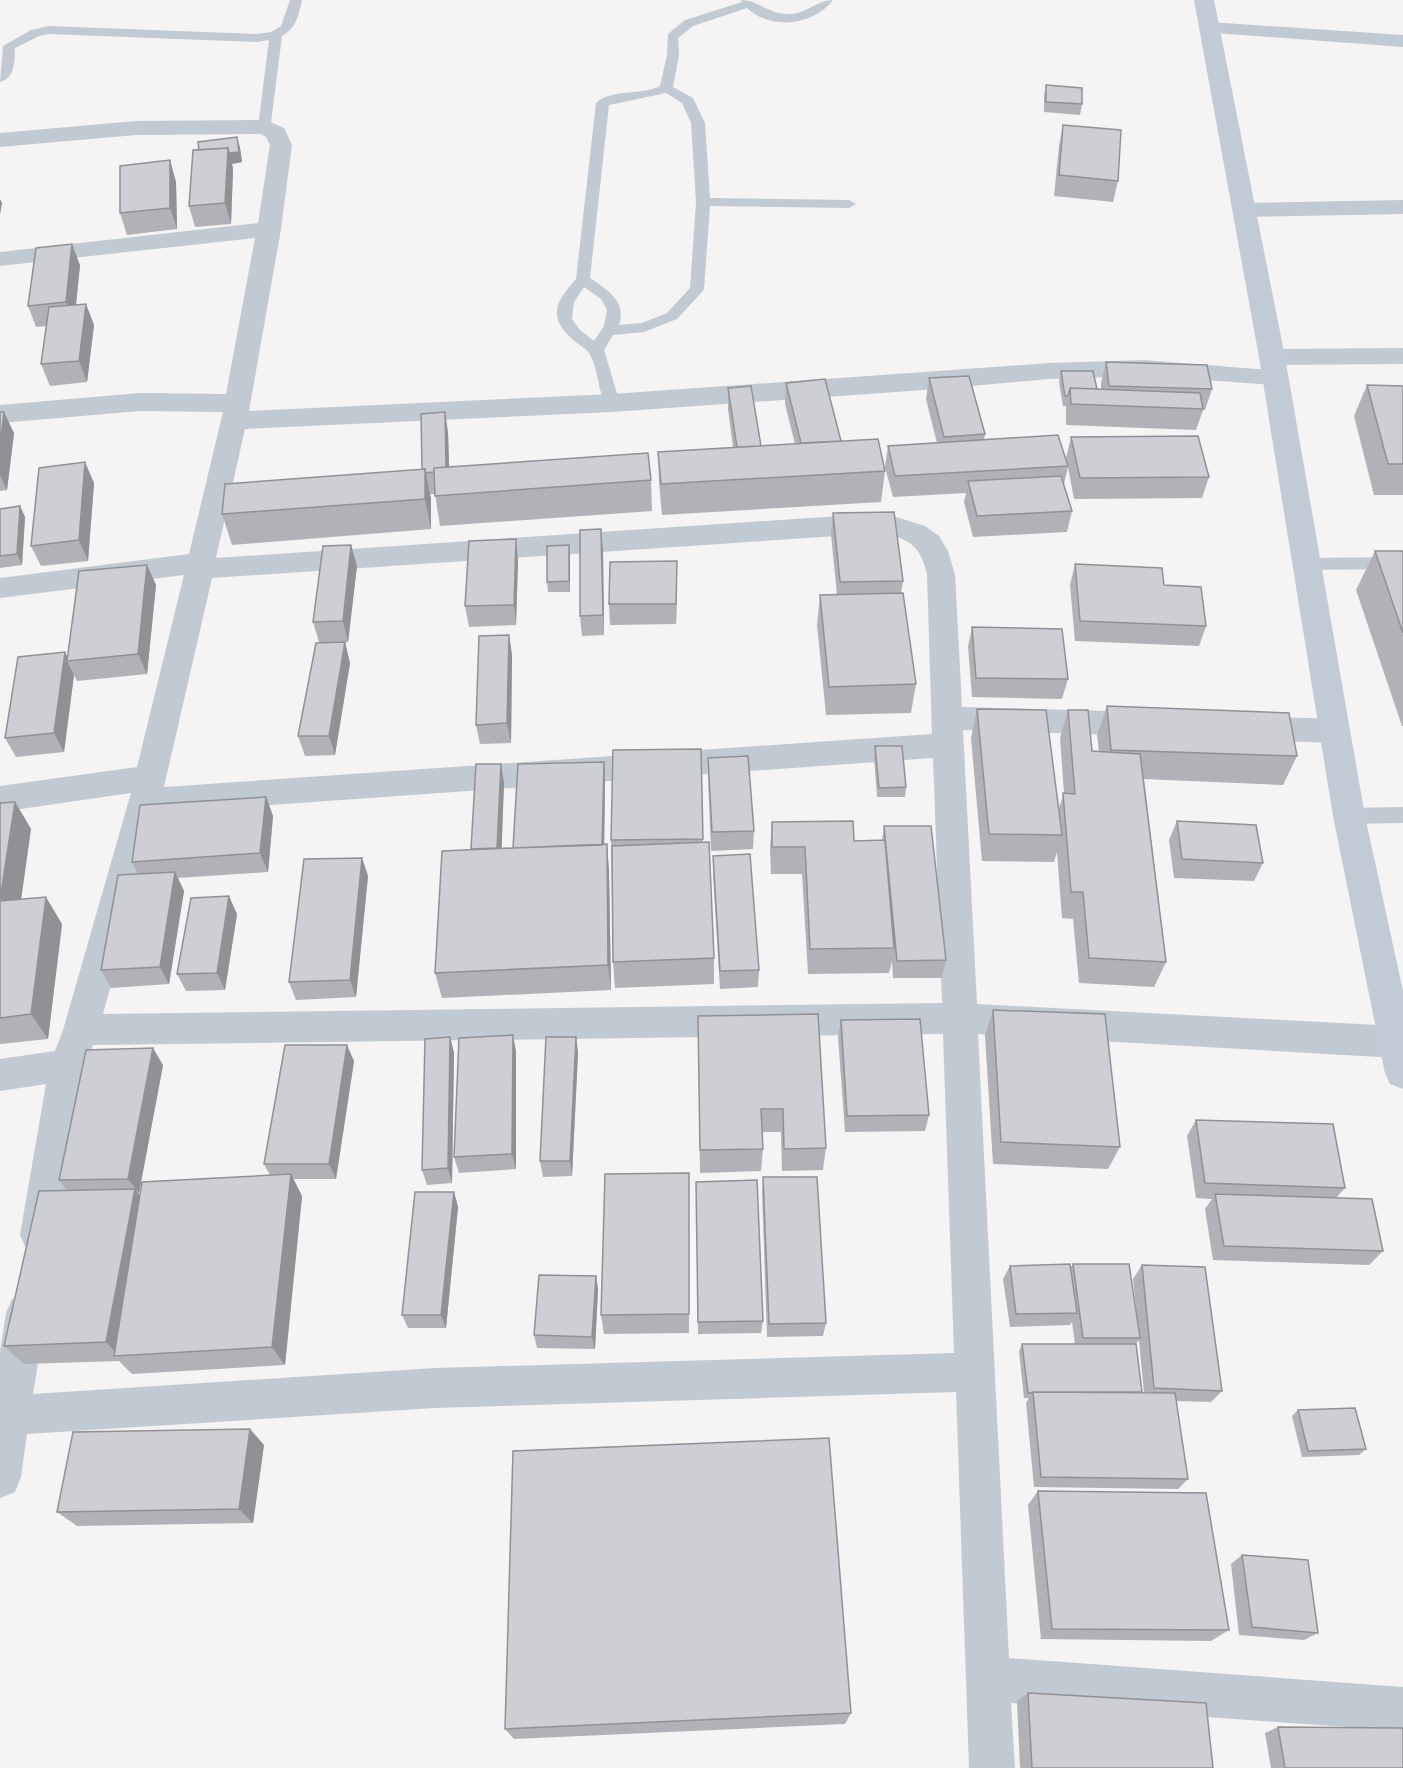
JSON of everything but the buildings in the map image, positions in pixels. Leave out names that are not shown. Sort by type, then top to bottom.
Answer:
[{"type":"street","points":[[81,1030],[960,1018],[1400,1058],[1395,995],[1349,816],[1273,367],[1204,0]]},
{"type":"street","points":[[1209,28],[1403,41]]},
{"type":"street","points":[[0,140],[136,128],[265,127],[276,133],[281,145],[269,230],[235,412],[148,789],[81,1030],[67,1065],[32,1275],[4,1415],[0,1477]]},
{"type":"street","points":[[1244,210],[1403,207]]},
{"type":"street","points":[[0,259],[269,230]]},
{"type":"street","points":[[0,414],[140,402],[235,412],[612,403],[938,381],[1050,371],[1273,367],[1403,356]]},
{"type":"street","points":[[0,588],[199,566],[883,523],[909,529],[926,539],[937,553],[941,574],[992,1768]]},
{"type":"street","points":[[0,799],[947,732],[1170,725]]},
{"type":"street","points":[[1217,727],[1335,731]]},
{"type":"street","points":[[0,1074],[67,1065]]},
{"type":"street","points":[[4,1415],[435,1388],[975,1372]]},
{"type":"street","points":[[988,1679],[1403,1709]]},
{"type":"lane","points":[[0,78],[7,71],[9,46],[35,33],[49,30],[257,38],[276,36],[289,25],[296,0]]},
{"type":"lane","points":[[612,403],[596,350],[572,333],[565,319],[564,306],[570,294],[583,280],[603,103],[616,97],[658,93],[666,88],[673,55],[672,37],[689,23],[748,2],[766,14],[790,18],[814,13],[822,8],[827,0]]},
{"type":"lane","points":[[265,127],[276,36]]},
{"type":"lane","points":[[610,331],[645,327],[672,316],[697,289],[703,202],[698,123],[688,101],[666,88]]},
{"type":"lane","points":[[703,202],[849,204]]},
{"type":"lane","points":[[583,280],[604,292],[613,302],[616,314],[610,331],[596,350]]},
{"type":"lane","points":[[1307,564],[1403,563]]},
{"type":"lane","points":[[1349,816],[1403,815]]}]
